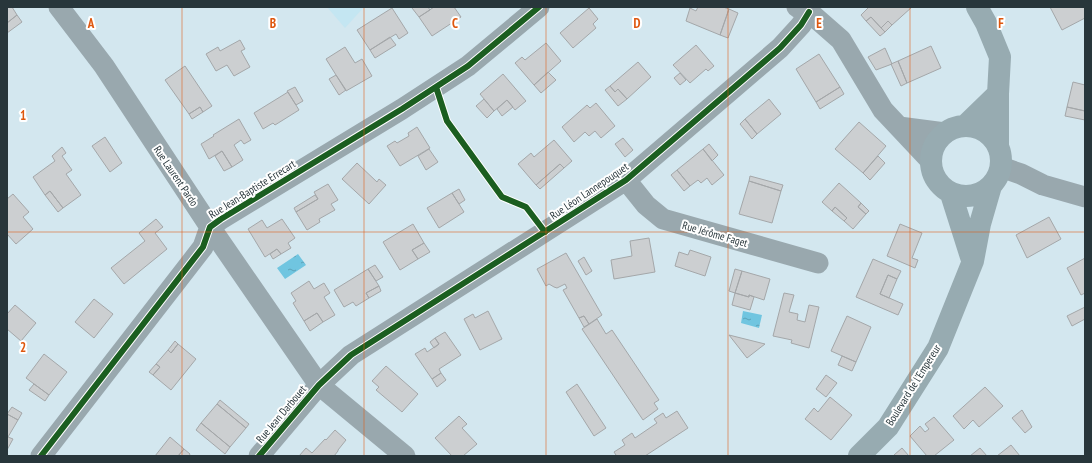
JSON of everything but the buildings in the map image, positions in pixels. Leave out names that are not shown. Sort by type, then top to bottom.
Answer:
[{"type":"main road","name":"Boulevard de l'Empereur","points":[[859,456],[888,427],[938,348],[973,261],[980,224],[997,169],[1000,57],[986,23],[977,7]]},
{"type":"main road","points":[[955,130],[975,127],[985,132],[992,138],[997,169],[982,192],[972,196],[951,194],[942,188],[932,171],[930,160],[932,150],[937,141],[955,130],[998,94]]},
{"type":"main road","points":[[951,194],[973,261]]},
{"type":"street","name":"Rue Laurent Pardo","points":[[59,7],[104,66],[210,227],[319,385],[405,456]]},
{"type":"street","name":"Rue Jean-Baptiste Errecart","points":[[41,456],[203,247],[210,227],[220,219],[402,109],[468,66],[538,7]]},
{"type":"street","points":[[803,10],[841,40],[883,110],[930,160]]},
{"type":"street","name":"Rue Léon Lannepouquet","points":[[319,385],[351,354],[626,180],[780,48],[801,25],[803,10]]},
{"type":"street","points":[[899,126],[955,130]]},
{"type":"street","points":[[997,169],[1021,174],[1043,185],[1085,197]]},
{"type":"street","name":"Rue Jérôme Faget","points":[[626,180],[646,205],[663,219],[818,263]]},
{"type":"street","name":"Rue Jean Darbouet","points":[[259,456],[319,385]]},
{"type":"shaded area","points":[[327,7],[364,7],[345,28]]},
{"type":"water","points":[[298,254],[306,265],[285,279],[277,268]]},
{"type":"water","points":[[743,311],[762,315],[759,328],[741,323]]},
{"type":"cycle path","points":[[41,456],[203,247],[210,227],[402,109],[468,66],[539,7]]},
{"type":"cycle path","points":[[259,456],[319,385],[351,355],[626,180],[780,48],[801,25],[809,12]]},
{"type":"cycle path","points":[[436,87],[447,121],[502,197],[526,207],[545,232]]}]
